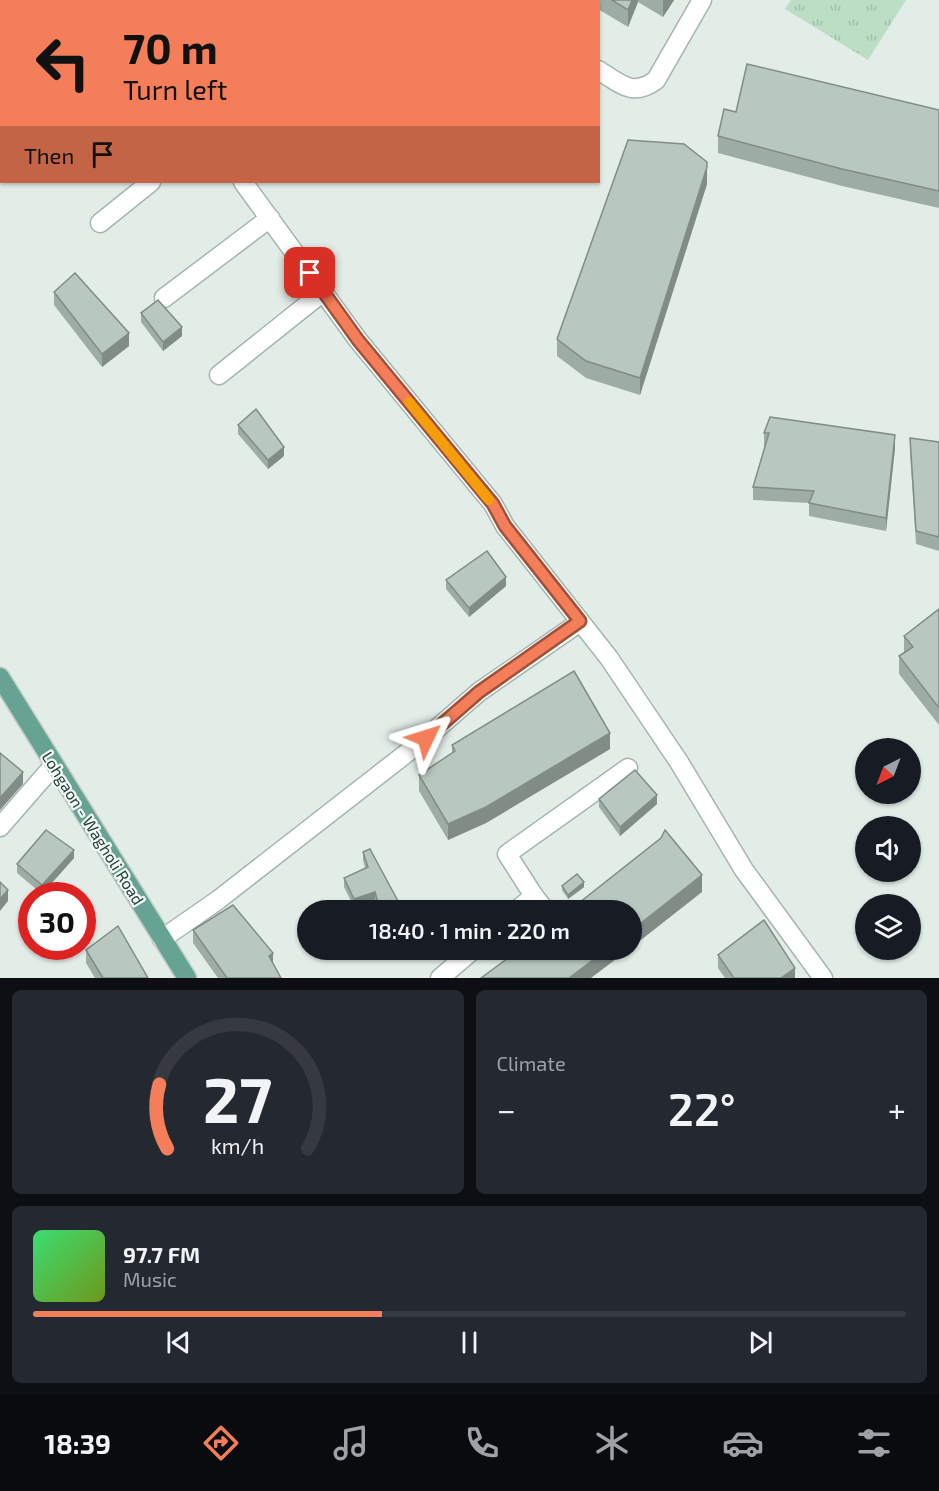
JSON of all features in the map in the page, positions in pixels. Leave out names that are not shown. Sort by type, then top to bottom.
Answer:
[{"type":"main road","name":"Lohgaon - Wagholi Road","points":[[0,677],[187,978]]},
{"type":"street","points":[[600,71],[629,88],[644,89],[656,80],[702,0]]},
{"type":"street","points":[[100,223],[150,183]]},
{"type":"street","points":[[244,183],[358,340],[493,504],[505,526],[609,658],[679,762],[744,870],[823,978]]},
{"type":"street","points":[[164,298],[270,218]]},
{"type":"street","points":[[219,375],[323,292]]},
{"type":"street","points":[[162,939],[218,900],[426,738],[479,692],[580,621]]},
{"type":"street","points":[[0,827],[54,765]]},
{"type":"street","points":[[537,900],[507,854],[628,768]]},
{"type":"street","points":[[529,900],[534,896]]},
{"type":"street","points":[[440,978],[461,960]]},
{"type":"green space","points":[[791,0],[906,0],[868,60],[785,9]]},
{"type":"building","points":[[612,0],[632,0],[628,10]]},
{"type":"building","points":[[747,64],[939,110],[939,191],[842,169],[718,136],[724,109],[736,112]]},
{"type":"building","points":[[628,140],[684,144],[707,162],[640,378],[586,361],[557,339]]},
{"type":"building","points":[[75,273],[129,333],[102,354],[54,292]]},
{"type":"building","points":[[158,300],[182,327],[163,342],[141,313]]},
{"type":"building","points":[[256,409],[284,447],[268,460],[238,425]]},
{"type":"building","points":[[770,417],[895,435],[886,518],[809,503],[814,491],[753,487],[769,433],[764,433]]},
{"type":"building","points":[[910,438],[939,442],[939,537],[916,531]]},
{"type":"building","points":[[487,551],[506,577],[469,608],[446,580]]},
{"type":"building","points":[[939,609],[939,708],[899,656],[913,647],[904,636]]},
{"type":"building","points":[[574,671],[610,733],[486,807],[448,824],[419,775],[455,751],[452,745]]},
{"type":"building","points":[[0,753],[23,772],[0,798]]},
{"type":"building","points":[[635,770],[657,795],[620,827],[599,799]]},
{"type":"building","points":[[46,830],[74,850],[45,882],[38,882],[17,864]]},
{"type":"building","points":[[665,830],[702,875],[642,922],[642,900],[583,900],[661,838]]},
{"type":"building","points":[[370,849],[397,900],[377,900],[375,892],[354,899],[344,878],[368,867],[363,852]]},
{"type":"building","points":[[577,874],[584,882],[568,895],[562,886]]},
{"type":"building","points":[[0,882],[8,890],[0,899]]},
{"type":"building","points":[[233,905],[273,953],[269,956],[281,978],[227,978],[193,930]]},
{"type":"building","points":[[764,920],[795,968],[781,978],[734,978],[718,955]]},
{"type":"building","points":[[118,926],[148,978],[103,978],[92,960],[96,960],[96,942]]},
{"type":"building","points":[[505,960],[593,960],[569,978],[481,978]]},
{"type":"slow traffic","points":[[409,402],[489,500]]},
{"type":"route","points":[[310,273],[358,340],[493,504],[505,526],[580,621],[479,692],[426,738]]}]
